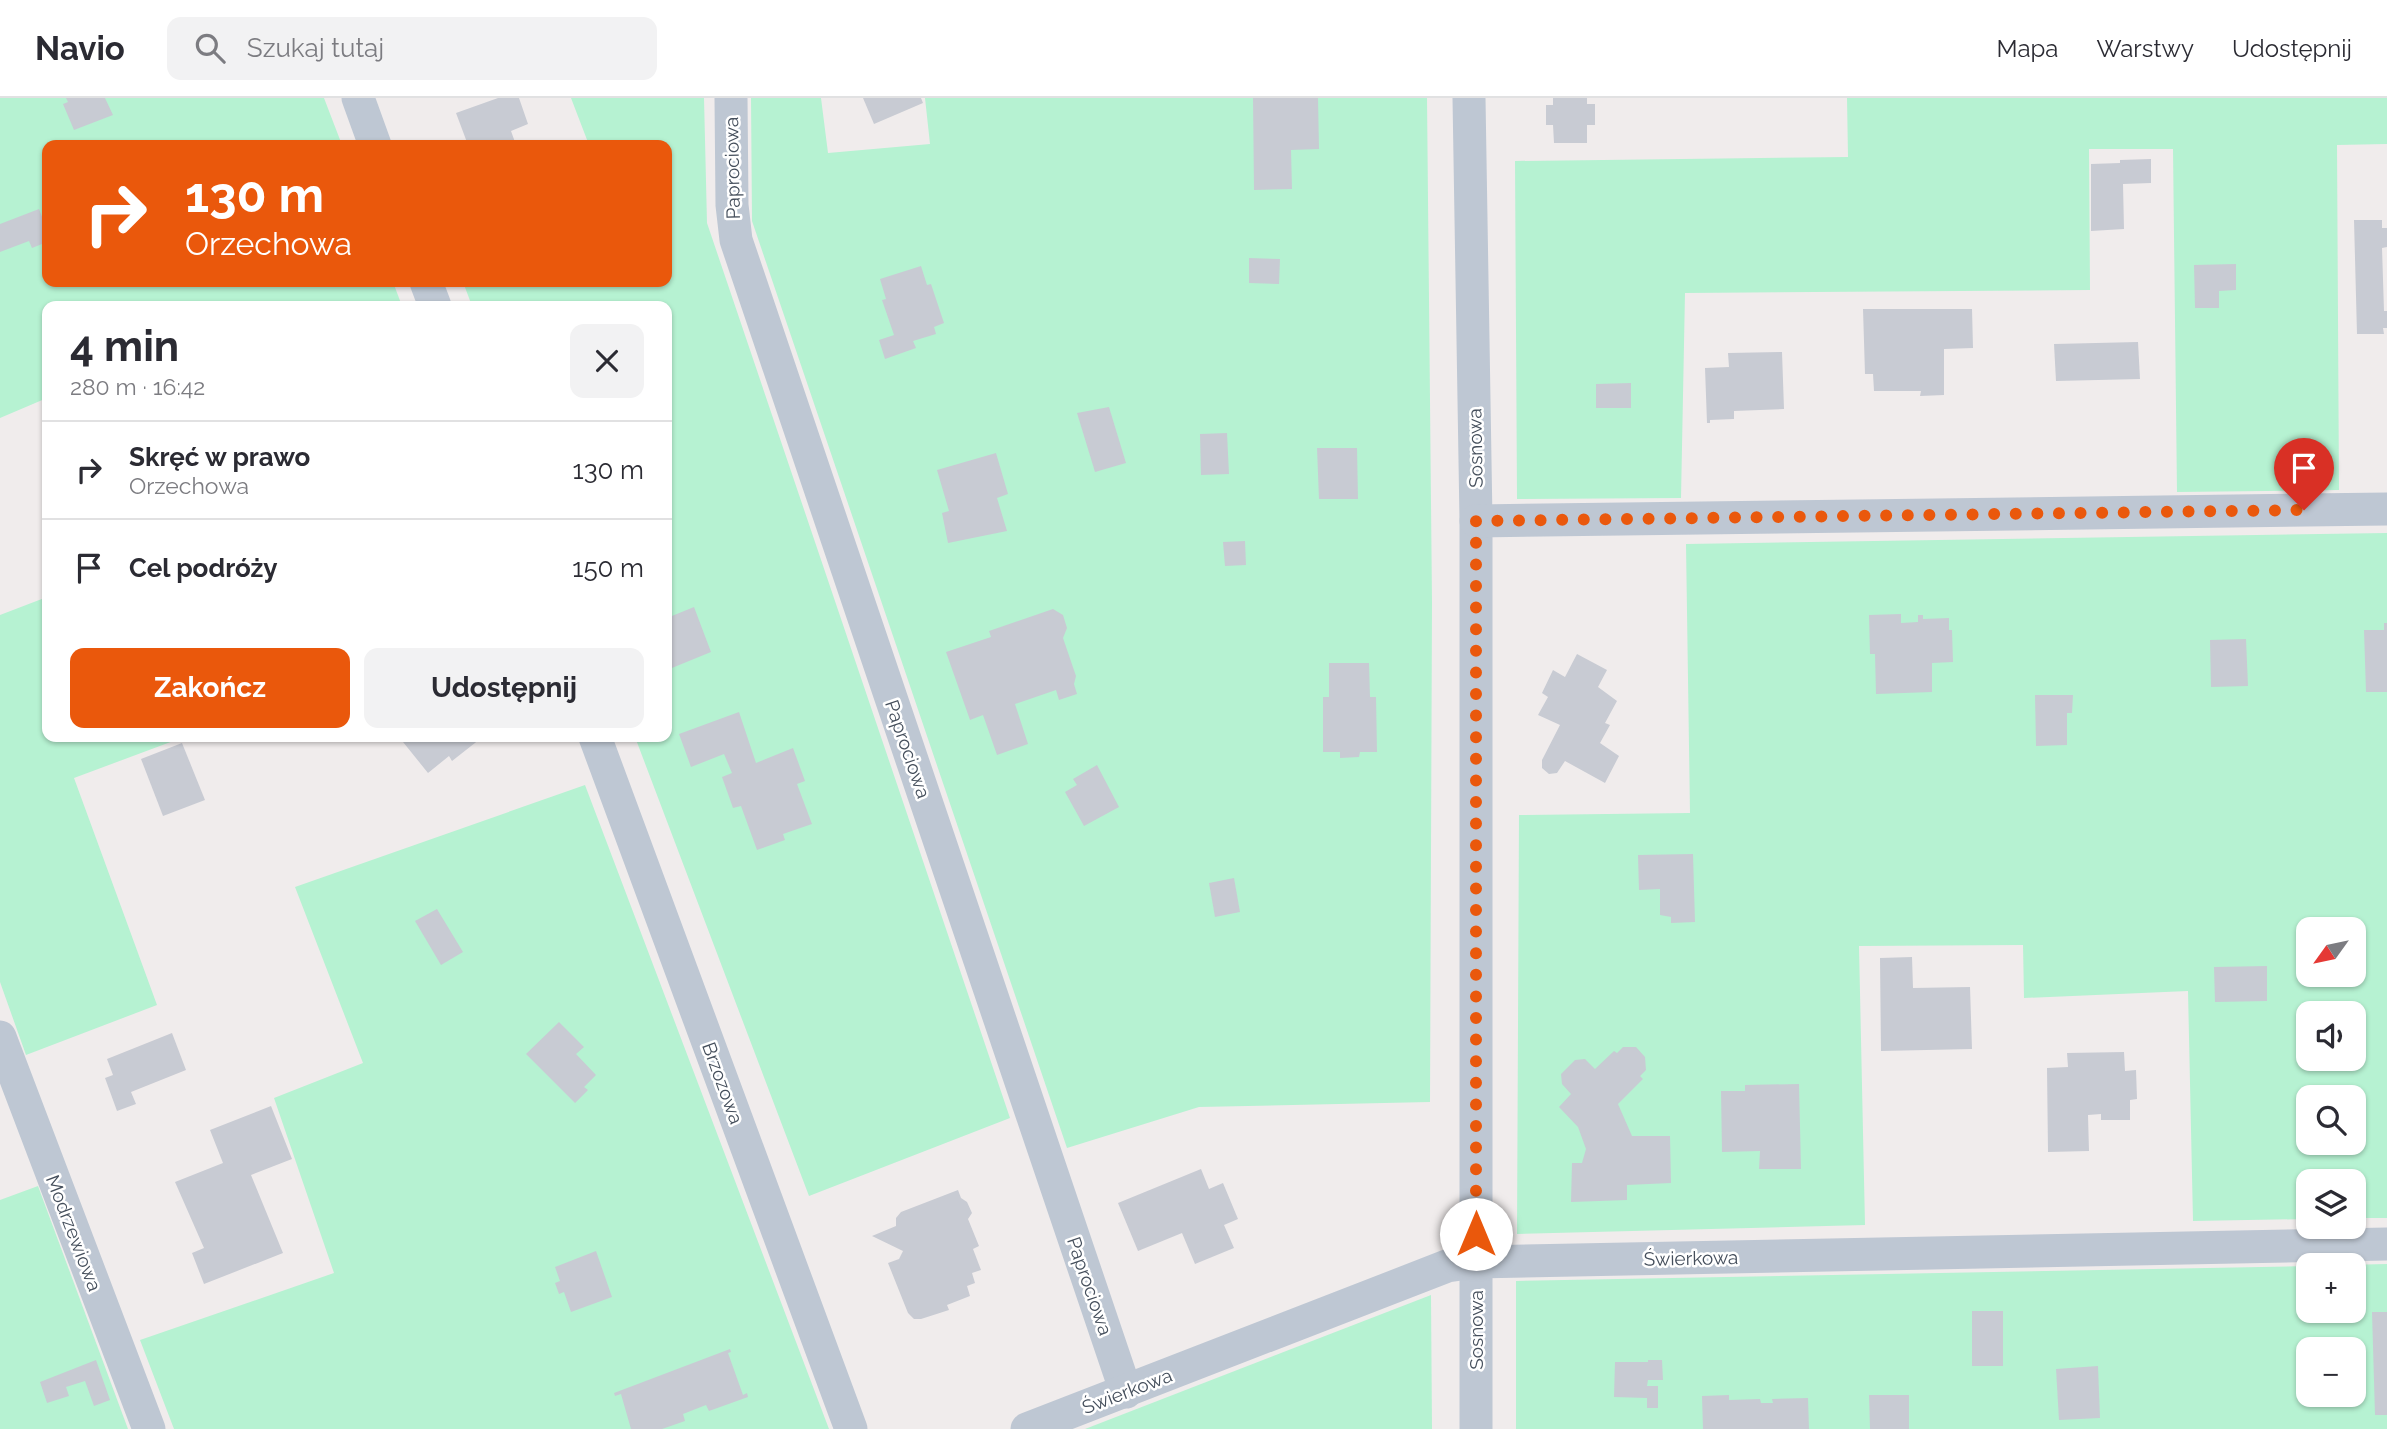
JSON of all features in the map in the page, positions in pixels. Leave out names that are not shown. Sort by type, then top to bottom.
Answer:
[{"type":"street","points":[[358,98],[373,140]]},
{"type":"street","name":"Paprociowa","points":[[731,98],[732,205],[736,240],[1126,1392]]},
{"type":"street","name":"Sosnowa","points":[[1469,98],[1476,521],[1476,1429]]},
{"type":"street","points":[[1476,521],[2387,509]]},
{"type":"street","name":"Brzozowa","points":[[596,742],[851,1429]]},
{"type":"street","name":"Modrzewiowa","points":[[0,1037],[149,1429]]},
{"type":"street","name":"Świerkowa","points":[[1027,1429],[1447,1266],[1476,1262],[2387,1244]]},
{"type":"green space","points":[[0,98],[324,98],[340,140],[42,140],[42,287],[395,287],[400,301],[42,301],[42,400],[0,418]]},
{"type":"green space","points":[[571,98],[704,98],[707,223],[1010,1118],[809,1196],[637,742],[672,742],[672,301],[470,301],[465,287],[672,287],[672,140],[587,140]]},
{"type":"green space","points":[[751,98],[821,98],[828,153],[930,144],[925,98],[1427,98],[1432,602],[1430,1102],[1199,1107],[1067,1148],[752,221]]},
{"type":"green space","points":[[1847,98],[2387,98],[2387,144],[2337,145],[2339,490],[2177,492],[2173,149],[2089,149],[2090,290],[1685,293],[1681,498],[1517,499],[1515,161],[1848,157]]},
{"type":"green space","points":[[2387,533],[2387,1218],[2366,1218],[2366,1169],[2296,1169],[2296,1219],[2193,1221],[2188,991],[2024,998],[2023,945],[1859,946],[1865,1225],[1517,1234],[1519,815],[1690,813],[1686,544]]},
{"type":"green space","points":[[42,599],[42,742],[171,742],[74,778],[157,1005],[26,1055],[0,982],[0,615]]},
{"type":"green space","points":[[585,785],[829,1429],[174,1429],[140,1340],[334,1273],[274,1098],[363,1063],[295,887]]},
{"type":"green space","points":[[38,1186],[128,1429],[0,1429],[0,1200]]},
{"type":"green space","points":[[2366,1264],[2387,1264],[2387,1429],[1516,1429],[1516,1281],[2296,1266],[2296,1323],[2366,1323]]},
{"type":"green space","points":[[1431,1295],[1432,1429],[1085,1429]]},
{"type":"building","points":[[66,98],[105,98],[113,115],[74,130],[63,104],[68,102]]},
{"type":"building","points":[[498,98],[519,98],[528,124],[511,131],[514,140],[466,140],[456,113]]},
{"type":"building","points":[[863,98],[921,98],[923,103],[874,124]]},
{"type":"building","points":[[1253,98],[1318,98],[1319,149],[1291,150],[1292,189],[1254,190]]},
{"type":"building","points":[[1553,98],[1587,98],[1587,104],[1595,104],[1595,125],[1587,125],[1587,143],[1554,143],[1553,125],[1546,125],[1546,105],[1553,105]]},
{"type":"building","points":[[2151,159],[2151,183],[2123,184],[2124,229],[2091,231],[2091,164]]},
{"type":"building","points":[[39,209],[42,217],[42,244],[32,248],[29,241],[0,252],[0,224]]},
{"type":"building","points":[[2354,220],[2382,220],[2382,228],[2387,228],[2387,247],[2382,248],[2384,311],[2387,311],[2387,328],[2383,328],[2384,334],[2357,334]]},
{"type":"building","points":[[1249,258],[1280,259],[1279,284],[1249,283]]},
{"type":"building","points":[[2236,264],[2236,290],[2219,291],[2219,308],[2195,308],[2194,265]]},
{"type":"building","points":[[921,266],[927,285],[931,284],[944,323],[934,327],[936,334],[913,341],[916,348],[885,359],[879,340],[894,335],[882,300],[886,299],[880,279]]},
{"type":"building","points":[[1863,309],[1972,309],[1973,348],[1944,349],[1944,395],[1920,396],[1921,391],[1874,391],[1873,374],[1865,374]]},
{"type":"building","points":[[2138,342],[2140,379],[2056,381],[2054,344]]},
{"type":"building","points":[[1782,352],[1784,409],[1734,411],[1734,419],[1710,420],[1710,423],[1707,423],[1705,368],[1729,367],[1728,353]]},
{"type":"building","points":[[1631,383],[1631,408],[1596,408],[1596,384]]},
{"type":"building","points":[[1109,407],[1126,463],[1095,472],[1077,413]]},
{"type":"building","points":[[1227,433],[1229,474],[1201,475],[1200,434]]},
{"type":"building","points":[[1317,448],[1357,448],[1358,499],[1319,499]]},
{"type":"building","points":[[996,453],[1008,494],[997,498],[1007,531],[948,543],[942,513],[949,511],[937,470]]},
{"type":"building","points":[[1245,541],[1246,565],[1225,566],[1223,542]]},
{"type":"building","points":[[694,607],[711,652],[672,668],[672,616]]},
{"type":"building","points":[[1053,609],[1063,615],[1067,628],[1063,638],[1076,676],[1074,684],[1077,694],[1059,700],[1056,690],[1015,704],[1028,744],[997,755],[983,715],[970,720],[946,652],[991,637],[989,631]]},
{"type":"building","points":[[1901,614],[1901,623],[1918,622],[1918,615],[1923,615],[1923,619],[1949,618],[1953,662],[1932,663],[1932,692],[1876,694],[1875,654],[1870,654],[1869,615]]},
{"type":"building","points":[[2384,623],[2387,623],[2387,692],[2366,692],[2364,630],[2384,630]]},
{"type":"building","points":[[2246,639],[2248,686],[2211,687],[2210,640]]},
{"type":"building","points":[[1577,654],[1607,670],[1598,687],[1617,701],[1605,723],[1610,725],[1600,743],[1619,756],[1605,783],[1565,761],[1557,773],[1549,774],[1542,768],[1542,760],[1560,725],[1538,715],[1548,697],[1542,693],[1553,670],[1565,677]]},
{"type":"building","points":[[1329,663],[1369,663],[1370,697],[1376,697],[1377,752],[1360,752],[1359,757],[1340,758],[1340,752],[1323,752],[1323,697],[1329,697]]},
{"type":"building","points":[[2035,695],[2073,695],[2072,713],[2067,713],[2067,745],[2036,746]]},
{"type":"building","points":[[739,712],[756,763],[793,748],[805,781],[797,784],[812,824],[783,834],[785,840],[757,850],[741,806],[733,808],[722,777],[732,773],[724,754],[691,767],[679,734]]},
{"type":"building","points":[[403,742],[476,742],[452,761],[449,756],[428,773]]},
{"type":"building","points":[[182,743],[205,800],[163,816],[141,759]]},
{"type":"building","points":[[1097,765],[1119,807],[1084,826],[1065,792],[1077,785],[1073,779]]},
{"type":"building","points":[[1693,854],[1695,922],[1671,923],[1671,917],[1660,915],[1660,889],[1639,890],[1638,855]]},
{"type":"building","points":[[1234,878],[1240,912],[1215,917],[1209,883]]},
{"type":"building","points":[[437,909],[463,952],[441,965],[415,921]]},
{"type":"building","points":[[1912,957],[1913,988],[1970,987],[1972,1049],[1881,1051],[1880,958]]},
{"type":"building","points":[[2267,966],[2267,1001],[2215,1002],[2214,967]]},
{"type":"building","points":[[559,1022],[584,1047],[576,1054],[596,1075],[584,1087],[588,1090],[575,1103],[526,1054]]},
{"type":"building","points":[[172,1033],[186,1070],[131,1092],[136,1104],[117,1111],[105,1078],[113,1075],[107,1059]]},
{"type":"building","points":[[1623,1047],[1636,1047],[1645,1057],[1646,1070],[1640,1076],[1643,1079],[1618,1104],[1632,1136],[1670,1136],[1671,1183],[1627,1185],[1627,1200],[1571,1202],[1572,1163],[1582,1163],[1586,1149],[1578,1127],[1559,1107],[1571,1094],[1562,1084],[1561,1074],[1575,1060],[1585,1059],[1595,1069],[1614,1051],[1617,1053]]},
{"type":"building","points":[[2124,1052],[2125,1071],[2136,1070],[2137,1099],[2130,1100],[2130,1120],[2101,1120],[2101,1114],[2088,1115],[2089,1151],[2048,1152],[2047,1068],[2068,1067],[2067,1053]]},
{"type":"building","points":[[1799,1084],[1801,1169],[1759,1169],[1760,1151],[1722,1152],[1721,1091],[1745,1091],[1745,1085]]},
{"type":"building","points":[[271,1106],[292,1159],[251,1175],[283,1253],[204,1284],[192,1253],[204,1248],[175,1182],[223,1163],[210,1130]]},
{"type":"building","points":[[1201,1169],[1209,1189],[1223,1183],[1238,1219],[1224,1225],[1234,1248],[1195,1264],[1182,1233],[1138,1251],[1118,1203]]},
{"type":"building","points":[[958,1190],[972,1213],[968,1219],[979,1246],[973,1249],[981,1270],[972,1273],[975,1283],[967,1286],[970,1296],[947,1305],[949,1310],[914,1319],[908,1313],[888,1263],[899,1259],[903,1251],[872,1236],[896,1226],[896,1218],[901,1212]]},
{"type":"building","points":[[596,1251],[612,1297],[571,1312],[564,1292],[559,1294],[555,1283],[560,1281],[555,1267]]},
{"type":"building","points":[[1972,1311],[2003,1311],[2003,1366],[1972,1366]]},
{"type":"building","points":[[2372,1312],[2387,1312],[2387,1415],[2375,1415]]},
{"type":"building","points":[[730,1349],[731,1352],[728,1353],[743,1395],[747,1393],[748,1397],[709,1411],[706,1405],[683,1414],[685,1421],[662,1429],[631,1429],[621,1394],[615,1396],[614,1393]]},
{"type":"building","points":[[96,1360],[110,1400],[94,1406],[85,1381],[66,1387],[69,1396],[47,1403],[40,1382]]},
{"type":"building","points":[[1662,1360],[1663,1380],[1648,1380],[1647,1386],[1658,1386],[1658,1408],[1647,1408],[1647,1398],[1614,1397],[1615,1362]]},
{"type":"building","points":[[2098,1366],[2100,1418],[2059,1420],[2056,1369]]},
{"type":"building","points":[[1729,1395],[1729,1400],[1760,1399],[1761,1403],[1773,1403],[1772,1399],[1808,1398],[1809,1429],[1703,1429],[1702,1396]]},
{"type":"building","points":[[1869,1395],[1909,1395],[1909,1429],[1870,1429]]},
{"type":"route","points":[[1476,1234],[1476,521],[2304,510]]}]
